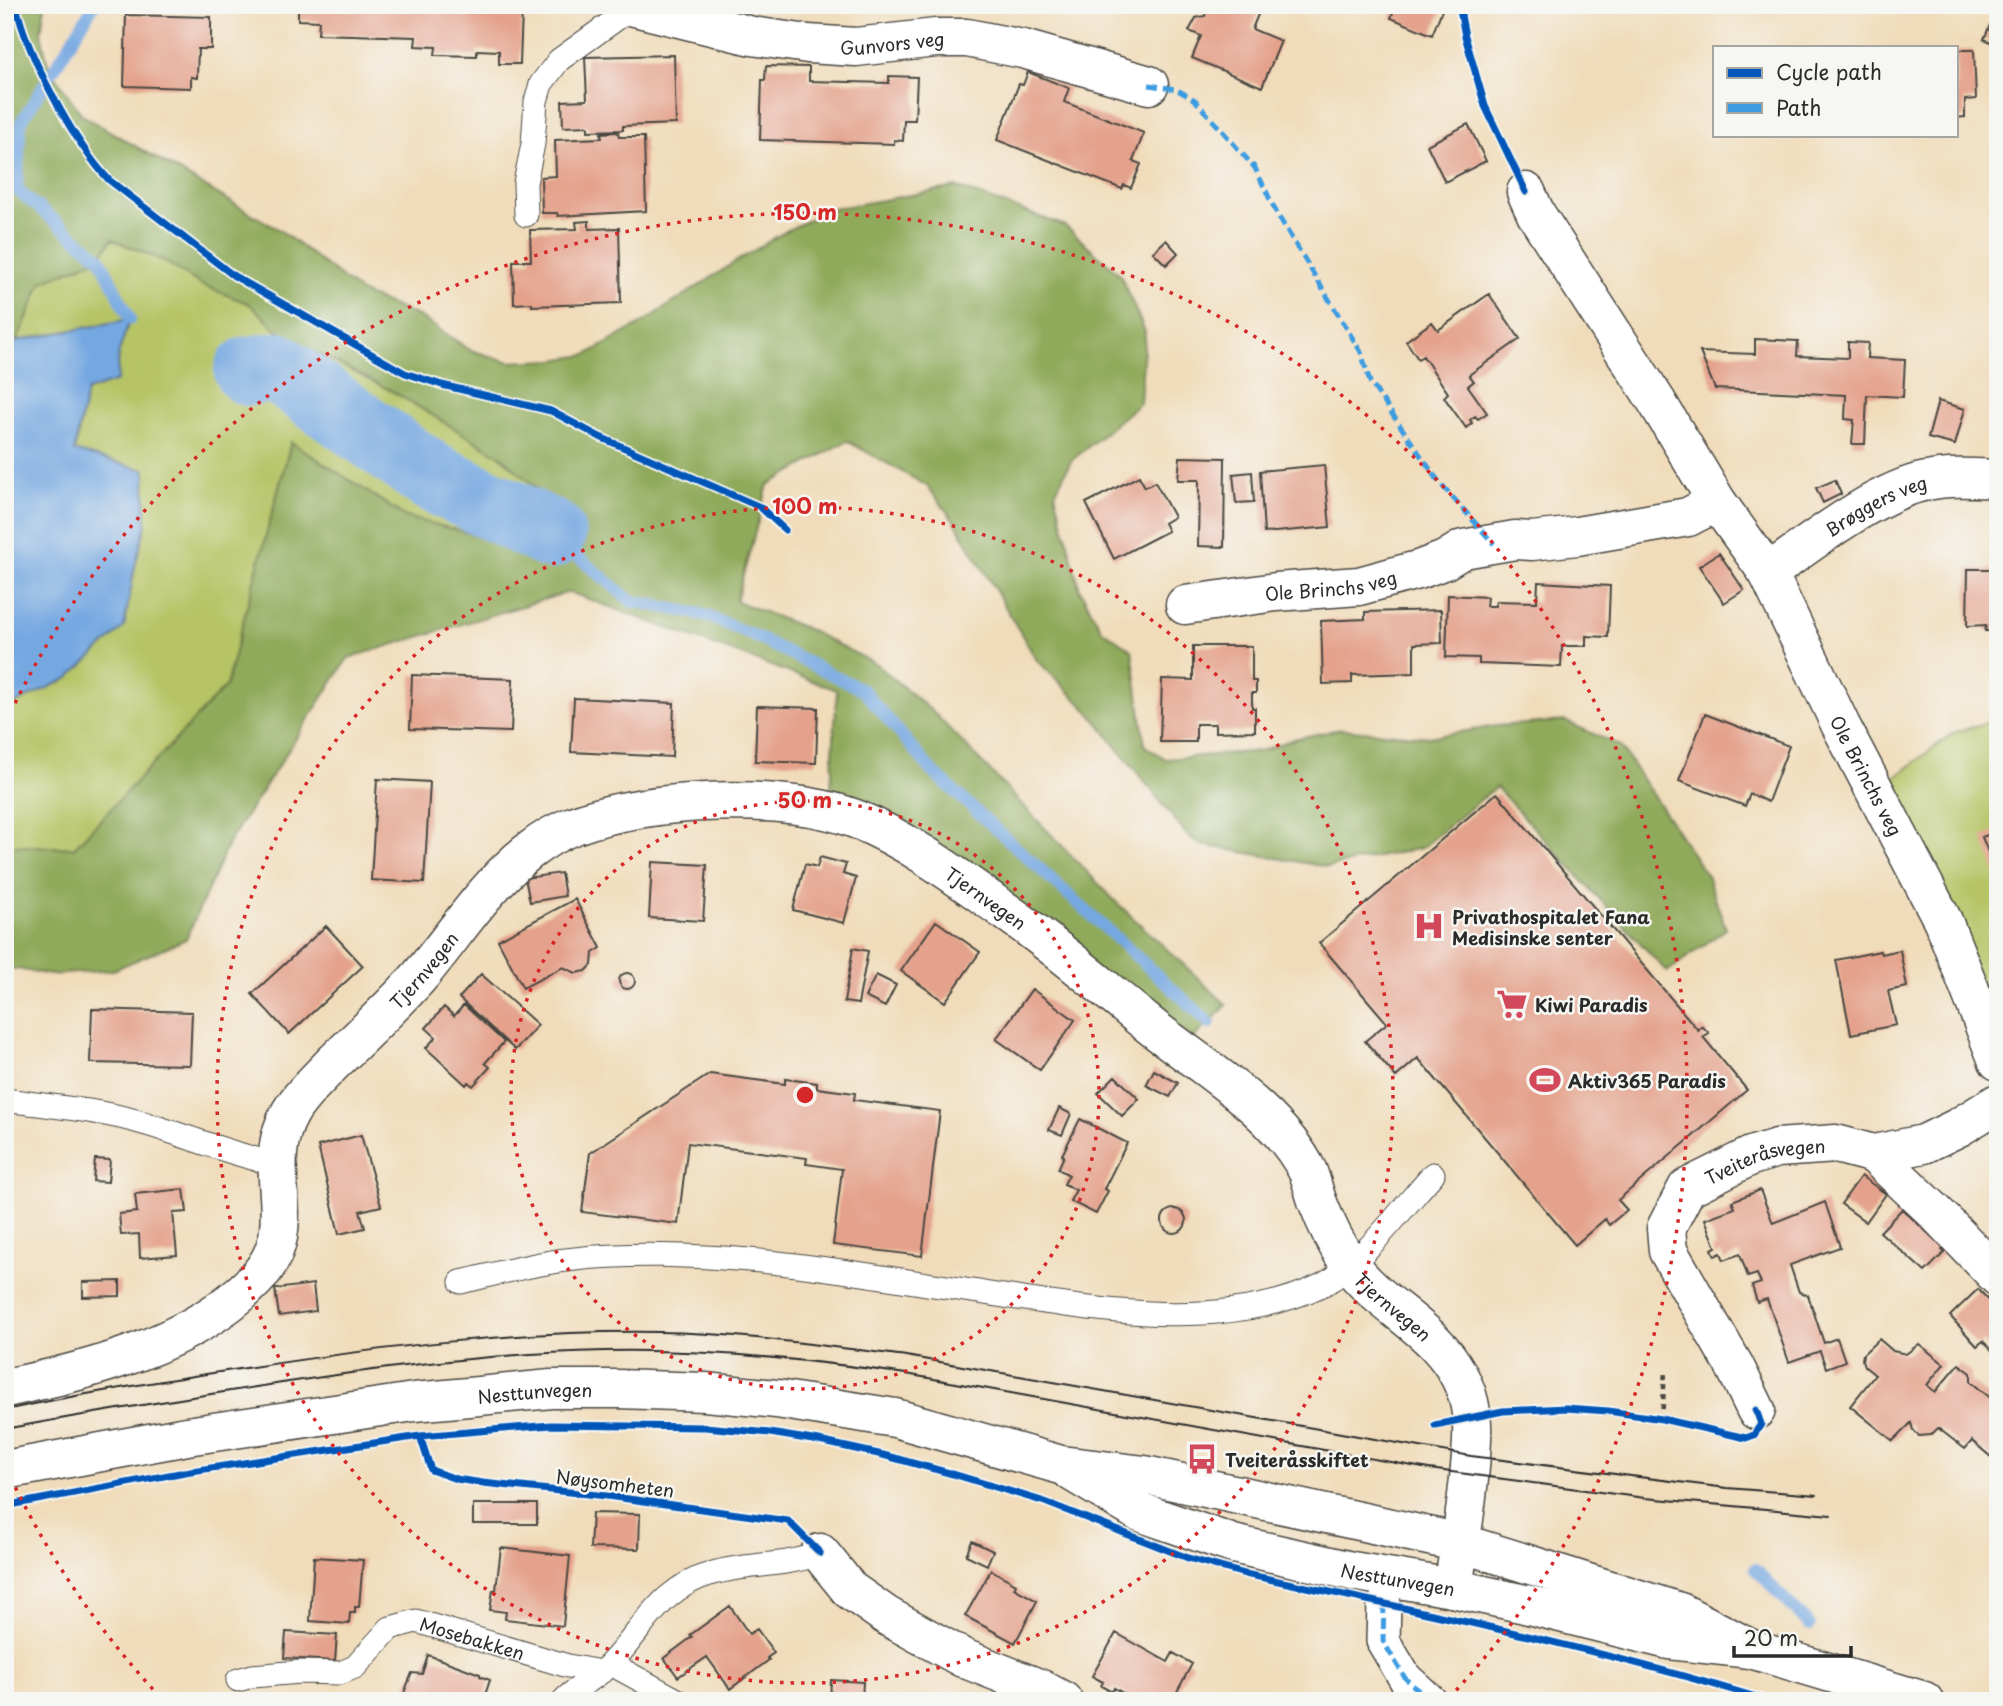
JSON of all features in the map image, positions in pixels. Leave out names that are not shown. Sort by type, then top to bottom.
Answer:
[{"type":"street","name":"Gunvors veg","points":[[630,6],[752,36],[808,44],[856,47],[936,38],[967,38],[1023,49],[1149,85]]},
{"type":"street","name":"Ole Brinchs veg","points":[[1526,192],[1536,214],[1657,402],[1717,502],[1768,573],[1841,726],[1942,921],[1998,1061]]},
{"type":"street","name":"Brøggers veg","points":[[1768,573],[1842,521],[1903,487],[1928,480],[1998,480]]},
{"type":"street","name":"Ole Brinchs veg","points":[[1185,604],[1276,592],[1359,586],[1421,569],[1445,560],[1463,549],[1515,540],[1577,536],[1688,517],[1717,502]]},
{"type":"street","name":"Tjernvegen","points":[[5,1388],[76,1373],[129,1355],[203,1319],[253,1283],[269,1264],[279,1240],[277,1164],[283,1126],[299,1099],[418,978],[464,919],[508,870],[539,844],[571,826],[671,805],[758,803],[811,807],[857,819],[938,864],[1075,962],[1267,1118],[1289,1144],[1307,1171],[1319,1207],[1350,1266],[1373,1291],[1437,1346],[1452,1364],[1468,1394],[1472,1437],[1461,1543],[1452,1588]]},
{"type":"street","name":"Tveiteråsvegen","points":[[1756,1410],[1735,1367],[1668,1251],[1666,1227],[1687,1188],[1751,1156],[1777,1148],[1836,1144],[1874,1154],[1924,1144],[1998,1103]]},
{"type":"street","points":[[1874,1154],[1998,1277]]},
{"type":"street","name":"Nesttunvegen","points":[[5,1470],[187,1436],[414,1402],[551,1389],[705,1392],[777,1399],[895,1418],[1061,1465],[1145,1475],[1461,1543],[1680,1612],[1751,1649]]},
{"type":"street","name":"Nesttunvegen","points":[[1061,1465],[1137,1511],[1233,1544],[1452,1588],[1669,1640],[1751,1649],[1924,1701]]},
{"type":"street","points":[[820,1553],[850,1590],[887,1616],[963,1658],[1041,1689],[1063,1701]]},
{"type":"street","points":[[1384,1604],[1383,1641],[1405,1678],[1430,1701]]},
{"type":"lane","name":"Gunvors veg","points":[[526,215],[525,183],[533,144],[536,101],[541,84],[559,60],[630,6]]},
{"type":"lane","points":[[5,1100],[142,1123],[209,1146],[277,1164]]},
{"type":"lane","points":[[461,1282],[522,1267],[577,1259],[671,1256],[747,1260],[825,1269],[1084,1308],[1136,1313],[1250,1309],[1285,1301],[1325,1284],[1350,1266],[1433,1174]]},
{"type":"lane","points":[[563,1701],[572,1691],[606,1668],[661,1603],[688,1582],[714,1572],[790,1563],[820,1553]]},
{"type":"lane","name":"Mosebakken","points":[[238,1680],[252,1675],[340,1673],[355,1667],[390,1628],[416,1621],[568,1666],[606,1668],[679,1701]]},
{"type":"path","points":[[1662,1419],[1665,1371]]},
{"type":"path","points":[[1648,1417],[1674,1422]]},
{"type":"green space","points":[[5,5],[45,5],[41,33],[48,66],[82,115],[281,231],[362,293],[420,317],[470,350],[510,362],[586,355],[639,325],[786,231],[832,209],[956,187],[1065,226],[1120,274],[1145,332],[1140,403],[1071,461],[1055,493],[1080,590],[1102,630],[1132,650],[1145,746],[1166,759],[1260,751],[1294,739],[1340,729],[1429,737],[1497,726],[1565,721],[1620,746],[1707,876],[1726,929],[1667,972],[1496,787],[1422,848],[1328,867],[1202,845],[1187,835],[1089,712],[1036,659],[955,522],[927,486],[847,441],[768,485],[736,601],[805,628],[876,664],[934,713],[1117,903],[1227,1005],[1193,1039],[877,811],[831,787],[837,690],[569,592],[348,658],[229,842],[186,939],[113,970],[51,975],[6,967],[5,845],[74,848],[226,686],[291,442],[406,517],[561,557],[572,521],[502,457],[390,390],[283,336],[250,304],[202,285],[162,260],[112,239],[100,258],[42,282],[17,341],[5,357]]},
{"type":"green space","points":[[111,239],[162,260],[202,285],[250,304],[283,336],[390,390],[502,457],[573,521],[561,557],[406,517],[291,442],[226,686],[74,848],[5,845],[5,708],[69,678],[135,566],[146,524],[74,452],[87,391],[117,381],[119,351],[130,319],[17,341],[42,282],[100,258]]},
{"type":"green space","points":[[1998,719],[1998,1041],[1889,782],[1953,733]]},
{"type":"water","points":[[130,319],[119,351],[117,381],[87,391],[74,451],[145,470],[146,524],[124,627],[69,678],[5,708],[5,357],[17,341]]},
{"type":"building","points":[[217,5],[246,5],[246,11],[217,10]]},
{"type":"building","points":[[298,5],[478,5],[478,10],[522,11],[520,64],[499,64],[499,51],[477,50],[477,56],[435,55],[436,47],[415,46],[416,37],[318,34],[319,21],[298,20]]},
{"type":"building","points":[[1208,5],[1262,5],[1252,29],[1281,41],[1262,87],[1192,58],[1201,36],[1189,31],[1196,18],[1205,16]]},
{"type":"building","points":[[1396,5],[1444,5],[1432,35],[1391,18]]},
{"type":"building","points":[[1998,6],[1998,45],[1984,39]]},
{"type":"building","points":[[126,15],[211,17],[211,49],[198,49],[197,78],[191,77],[191,88],[124,86]]},
{"type":"building","points":[[1958,50],[1974,50],[1976,99],[1965,100],[1965,117],[1958,118]]},
{"type":"building","points":[[674,55],[676,124],[623,126],[623,130],[588,131],[588,126],[563,127],[562,101],[587,100],[585,57]]},
{"type":"building","points":[[766,66],[809,67],[809,81],[889,83],[889,76],[917,77],[915,120],[904,120],[903,141],[894,140],[894,144],[760,140],[762,80],[765,80]]},
{"type":"building","points":[[1028,72],[1069,88],[1064,102],[1144,133],[1133,161],[1141,164],[1131,188],[1124,185],[1122,189],[997,140],[1019,84],[1023,85]]},
{"type":"building","points":[[1468,124],[1486,161],[1445,182],[1427,145]]},
{"type":"building","points":[[618,132],[619,137],[644,137],[646,211],[558,216],[557,213],[542,213],[541,177],[556,176],[555,140],[602,138],[601,133]]},
{"type":"building","points":[[589,221],[589,229],[619,228],[621,303],[532,306],[532,303],[514,304],[513,261],[531,261],[530,230],[577,229],[576,222]]},
{"type":"building","points":[[1166,240],[1178,253],[1166,265],[1153,252]]},
{"type":"building","points":[[1489,294],[1520,339],[1469,375],[1474,381],[1468,386],[1487,413],[1478,419],[1475,416],[1466,428],[1444,397],[1448,393],[1423,356],[1418,359],[1406,341],[1432,322],[1438,330]]},
{"type":"building","points":[[1755,339],[1798,341],[1797,356],[1848,358],[1848,342],[1868,343],[1867,358],[1905,360],[1903,397],[1867,395],[1865,444],[1852,444],[1854,420],[1845,419],[1846,395],[1715,389],[1700,352],[1755,354]]},
{"type":"building","points":[[1938,401],[1965,409],[1955,445],[1928,438]]},
{"type":"building","points":[[1180,457],[1225,458],[1224,547],[1198,546],[1199,480],[1178,480]]},
{"type":"building","points":[[1324,465],[1330,527],[1264,533],[1260,471]]},
{"type":"building","points":[[1252,472],[1254,502],[1236,503],[1233,474]]},
{"type":"building","points":[[1139,476],[1145,487],[1155,482],[1174,517],[1164,523],[1168,531],[1114,559],[1086,503]]},
{"type":"building","points":[[1835,480],[1841,494],[1823,503],[1816,488]]},
{"type":"building","points":[[1719,553],[1744,590],[1724,603],[1699,566]]},
{"type":"building","points":[[1968,569],[1998,569],[1998,631],[1985,631],[1986,625],[1967,626]]},
{"type":"building","points":[[1538,582],[1610,586],[1608,637],[1586,636],[1586,646],[1562,646],[1561,667],[1479,664],[1479,658],[1446,657],[1448,595],[1487,597],[1486,606],[1495,606],[1496,601],[1537,602]]},
{"type":"building","points":[[1441,610],[1442,643],[1414,644],[1414,673],[1352,675],[1352,683],[1323,684],[1321,621],[1365,619],[1365,612]]},
{"type":"building","points":[[1193,646],[1252,646],[1252,681],[1256,681],[1256,693],[1252,693],[1255,731],[1215,732],[1215,724],[1196,724],[1196,742],[1160,742],[1162,679],[1193,680]]},
{"type":"building","points":[[412,675],[513,679],[511,732],[410,729]]},
{"type":"building","points":[[574,698],[674,703],[672,757],[571,752]]},
{"type":"building","points":[[757,706],[818,708],[816,763],[755,761]]},
{"type":"building","points":[[1705,714],[1789,746],[1768,802],[1750,794],[1745,806],[1679,781]]},
{"type":"building","points":[[377,779],[430,782],[424,883],[371,880]]},
{"type":"building","points":[[1497,793],[1698,1030],[1702,1026],[1709,1033],[1703,1037],[1747,1090],[1618,1200],[1627,1210],[1609,1225],[1605,1219],[1575,1245],[1418,1058],[1396,1077],[1365,1041],[1387,1023],[1319,943]]},
{"type":"building","points":[[1998,831],[1998,877],[1982,837]]},
{"type":"building","points":[[820,857],[846,864],[843,874],[856,878],[844,923],[793,910],[805,864],[817,867]]},
{"type":"building","points":[[652,862],[707,865],[703,921],[649,918]]},
{"type":"building","points":[[561,873],[565,896],[530,902],[525,878]]},
{"type":"building","points":[[575,899],[601,948],[593,953],[592,965],[586,971],[576,973],[563,967],[523,988],[498,940]]},
{"type":"building","points":[[936,921],[980,952],[945,1002],[901,971]]},
{"type":"building","points":[[326,926],[363,966],[289,1034],[252,994]]},
{"type":"building","points":[[853,948],[868,951],[858,1004],[844,1002]]},
{"type":"building","points":[[1900,950],[1907,987],[1888,991],[1896,1025],[1851,1034],[1836,960]]},
{"type":"building","points":[[627,973],[633,975],[633,987],[627,989],[621,987],[619,981],[621,975]]},
{"type":"building","points":[[481,974],[538,1025],[515,1050],[459,998]]},
{"type":"building","points":[[876,975],[896,985],[885,1007],[865,997]]},
{"type":"building","points":[[1032,989],[1075,1020],[1040,1070],[996,1039]]},
{"type":"building","points":[[464,1005],[504,1042],[485,1063],[490,1067],[473,1086],[468,1082],[466,1085],[426,1048],[436,1037],[426,1028],[444,1007],[454,1016]]},
{"type":"building","points":[[92,1009],[192,1012],[190,1065],[90,1063]]},
{"type":"building","points":[[1154,1070],[1178,1083],[1170,1097],[1146,1085]]},
{"type":"building","points":[[710,1074],[785,1084],[785,1079],[817,1083],[817,1088],[855,1093],[854,1100],[940,1111],[922,1256],[833,1245],[842,1169],[806,1164],[807,1158],[688,1143],[678,1224],[582,1212],[590,1153]]},
{"type":"building","points":[[1115,1076],[1139,1099],[1122,1116],[1098,1093]]},
{"type":"building","points":[[1059,1108],[1071,1114],[1062,1135],[1049,1130]]},
{"type":"building","points":[[1080,1119],[1127,1143],[1104,1189],[1108,1191],[1096,1214],[1070,1201],[1076,1190],[1064,1184],[1069,1175],[1058,1169]]},
{"type":"building","points":[[361,1135],[381,1206],[360,1211],[365,1228],[339,1234],[318,1146]]},
{"type":"building","points":[[95,1159],[110,1160],[108,1182],[93,1181]]},
{"type":"building","points":[[1861,1176],[1886,1194],[1866,1222],[1841,1204]]},
{"type":"building","points":[[184,1189],[187,1212],[173,1213],[177,1255],[140,1258],[139,1234],[121,1235],[119,1214],[137,1212],[135,1194]]},
{"type":"building","points":[[1760,1190],[1773,1223],[1825,1202],[1840,1247],[1790,1265],[1799,1292],[1808,1295],[1824,1343],[1837,1338],[1845,1361],[1826,1368],[1820,1351],[1789,1362],[1767,1299],[1757,1302],[1752,1286],[1761,1283],[1757,1274],[1748,1277],[1740,1254],[1724,1260],[1721,1253],[1715,1256],[1712,1249],[1716,1247],[1705,1219],[1735,1208],[1732,1201]]},
{"type":"building","points":[[1174,1209],[1183,1212],[1186,1221],[1183,1230],[1174,1233],[1165,1230],[1162,1221],[1165,1212]]},
{"type":"building","points":[[1902,1209],[1944,1248],[1942,1250],[1945,1252],[1925,1272],[1880,1232]]},
{"type":"building","points":[[120,1281],[120,1296],[83,1297],[83,1282]]},
{"type":"building","points":[[313,1284],[316,1311],[279,1316],[275,1289]]},
{"type":"building","points":[[1978,1289],[1998,1310],[1998,1357],[1983,1341],[1977,1346],[1950,1316]]},
{"type":"building","points":[[1879,1339],[1893,1351],[1906,1354],[1919,1344],[1944,1364],[1927,1385],[1935,1392],[1959,1364],[1971,1373],[1971,1382],[1998,1404],[1998,1449],[1991,1457],[1972,1441],[1965,1449],[1938,1428],[1931,1435],[1919,1436],[1911,1423],[1893,1441],[1850,1406],[1875,1375],[1864,1366],[1862,1360],[1863,1354]]},
{"type":"building","points":[[473,1504],[537,1504],[537,1524],[473,1524]]},
{"type":"building","points":[[592,1513],[640,1514],[639,1549],[590,1548]]},
{"type":"building","points":[[972,1541],[993,1551],[987,1565],[966,1555]]},
{"type":"building","points":[[501,1548],[570,1556],[563,1626],[505,1619],[506,1612],[490,1610],[493,1590],[496,1590]]},
{"type":"building","points":[[314,1557],[363,1560],[359,1607],[355,1607],[355,1613],[350,1613],[349,1624],[310,1621]]},
{"type":"building","points":[[991,1570],[1016,1584],[1014,1588],[1037,1601],[1015,1643],[965,1616]]},
{"type":"building","points":[[730,1606],[749,1634],[757,1629],[774,1653],[767,1658],[769,1660],[730,1689],[707,1657],[678,1677],[664,1658]]},
{"type":"building","points":[[286,1632],[337,1635],[335,1661],[284,1658]]},
{"type":"building","points":[[1116,1633],[1168,1662],[1173,1653],[1192,1664],[1172,1701],[1137,1701],[1114,1688],[1112,1692],[1101,1686],[1103,1682],[1092,1676]]},
{"type":"building","points":[[428,1655],[490,1680],[483,1701],[472,1698],[471,1701],[412,1701],[413,1698],[404,1693],[412,1673],[422,1674]]},
{"type":"building","points":[[831,1680],[863,1682],[862,1701],[830,1701]]},
{"type":"waterway","points":[[94,5],[21,122],[17,190],[100,258],[130,319]]},
{"type":"waterway","points":[[249,371],[276,367],[432,477],[551,534]]},
{"type":"waterway","points":[[551,534],[631,601],[704,615],[748,633],[863,690],[933,772],[1210,1023]]},
{"type":"waterway","points":[[1755,1569],[1810,1625]]},
{"type":"tram line","points":[[5,1410],[185,1377],[451,1341],[606,1332],[689,1333],[906,1356],[1471,1456],[1727,1488],[1817,1495]]},
{"type":"tram line","points":[[5,1429],[225,1392],[430,1363],[561,1352],[718,1353],[906,1374],[1429,1469],[1645,1498],[1831,1515]]},
{"type":"marked path","points":[[1149,85],[1176,89],[1195,100],[1255,168],[1277,214],[1361,352],[1370,382],[1439,482],[1494,544]]},
{"type":"marked path","points":[[1384,1604],[1383,1641],[1405,1678],[1430,1701]]},
{"type":"cycle path","points":[[16,5],[41,73],[67,122],[95,164],[109,180],[234,276],[405,373],[442,385],[551,411],[600,437],[760,507],[785,530]]},
{"type":"cycle path","points":[[1459,5],[1485,106],[1526,192]]},
{"type":"cycle path","points":[[1435,1425],[1503,1411],[1566,1408],[1662,1419],[1746,1438],[1754,1435],[1761,1424],[1756,1410]]},
{"type":"cycle path","points":[[5,1506],[185,1472],[420,1436],[551,1425],[705,1427],[770,1433],[883,1455],[953,1474],[1045,1502],[1188,1558],[1245,1574],[1574,1647],[1769,1701]]},
{"type":"cycle path","name":"Nøysomheten","points":[[420,1436],[431,1470],[456,1479],[788,1521],[820,1553]]},
{"type":"place","name":"Privathospitalet Fana Medisinske senter","points":[[1429,926]]},
{"type":"place","name":"Kiwi Paradis","points":[[1512,1004]]},
{"type":"place","name":"Aktiv365 Paradis","points":[[1545,1080]]},
{"type":"place","name":"Tveiteråsskiftet","points":[[1202,1459]]}]
